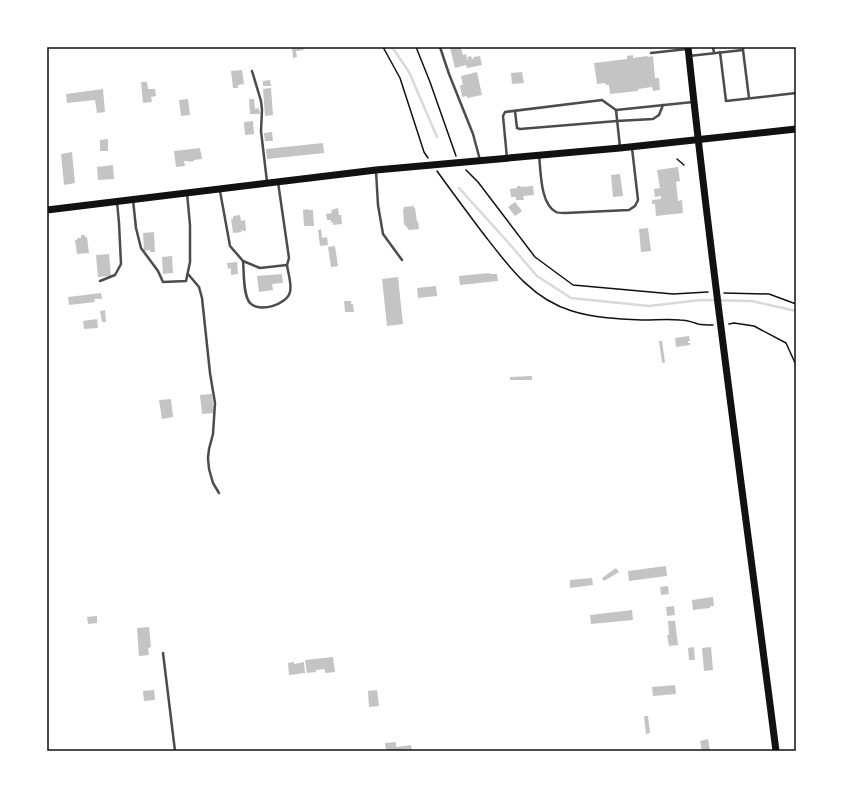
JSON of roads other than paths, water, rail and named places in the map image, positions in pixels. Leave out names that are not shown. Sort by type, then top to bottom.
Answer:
[{"type":"main road","points":[[688,50],[721,326],[776,751]]},
{"type":"main road","points":[[47,210],[376,170],[620,148],[796,129]]},
{"type":"lane","points":[[440,47],[473,134],[480,160]]},
{"type":"lane","points":[[714,47],[714,53]]},
{"type":"lane","points":[[651,53],[688,50],[714,53],[743,48],[749,98]]},
{"type":"lane","points":[[720,52],[726,101],[796,93]]},
{"type":"lane","points":[[252,71],[262,106],[261,131],[267,183]]},
{"type":"lane","points":[[507,158],[503,116],[505,112],[602,100],[616,110],[694,102]]},
{"type":"lane","points":[[515,111],[517,128],[520,129],[653,119],[659,116],[664,106]]},
{"type":"lane","points":[[616,110],[620,148]]},
{"type":"lane","points":[[539,155],[544,195],[549,206],[556,212],[565,214],[629,210],[635,206],[638,200],[631,146]]},
{"type":"lane","points":[[376,170],[378,205],[383,234],[402,260]]},
{"type":"lane","points":[[243,261],[244,286],[249,302],[254,306],[264,308],[275,306],[290,294],[287,265],[289,258],[278,181]]},
{"type":"lane","points":[[220,189],[230,246],[243,261],[260,268],[287,265]]},
{"type":"lane","points":[[133,200],[136,228],[141,248],[158,271],[163,282],[186,281],[190,262],[190,225],[187,193]]},
{"type":"lane","points":[[100,281],[115,275],[121,264],[117,202]]},
{"type":"lane","points":[[188,274],[199,287],[202,298],[210,373],[215,403],[208,469],[213,483],[219,493]]},
{"type":"lane","points":[[163,653],[176,751]]},
{"type":"waterway","points":[[392,47],[409,72],[437,137]]},
{"type":"waterway","points":[[459,188],[537,276],[571,298],[649,306],[701,300],[752,301],[796,311]]}]
